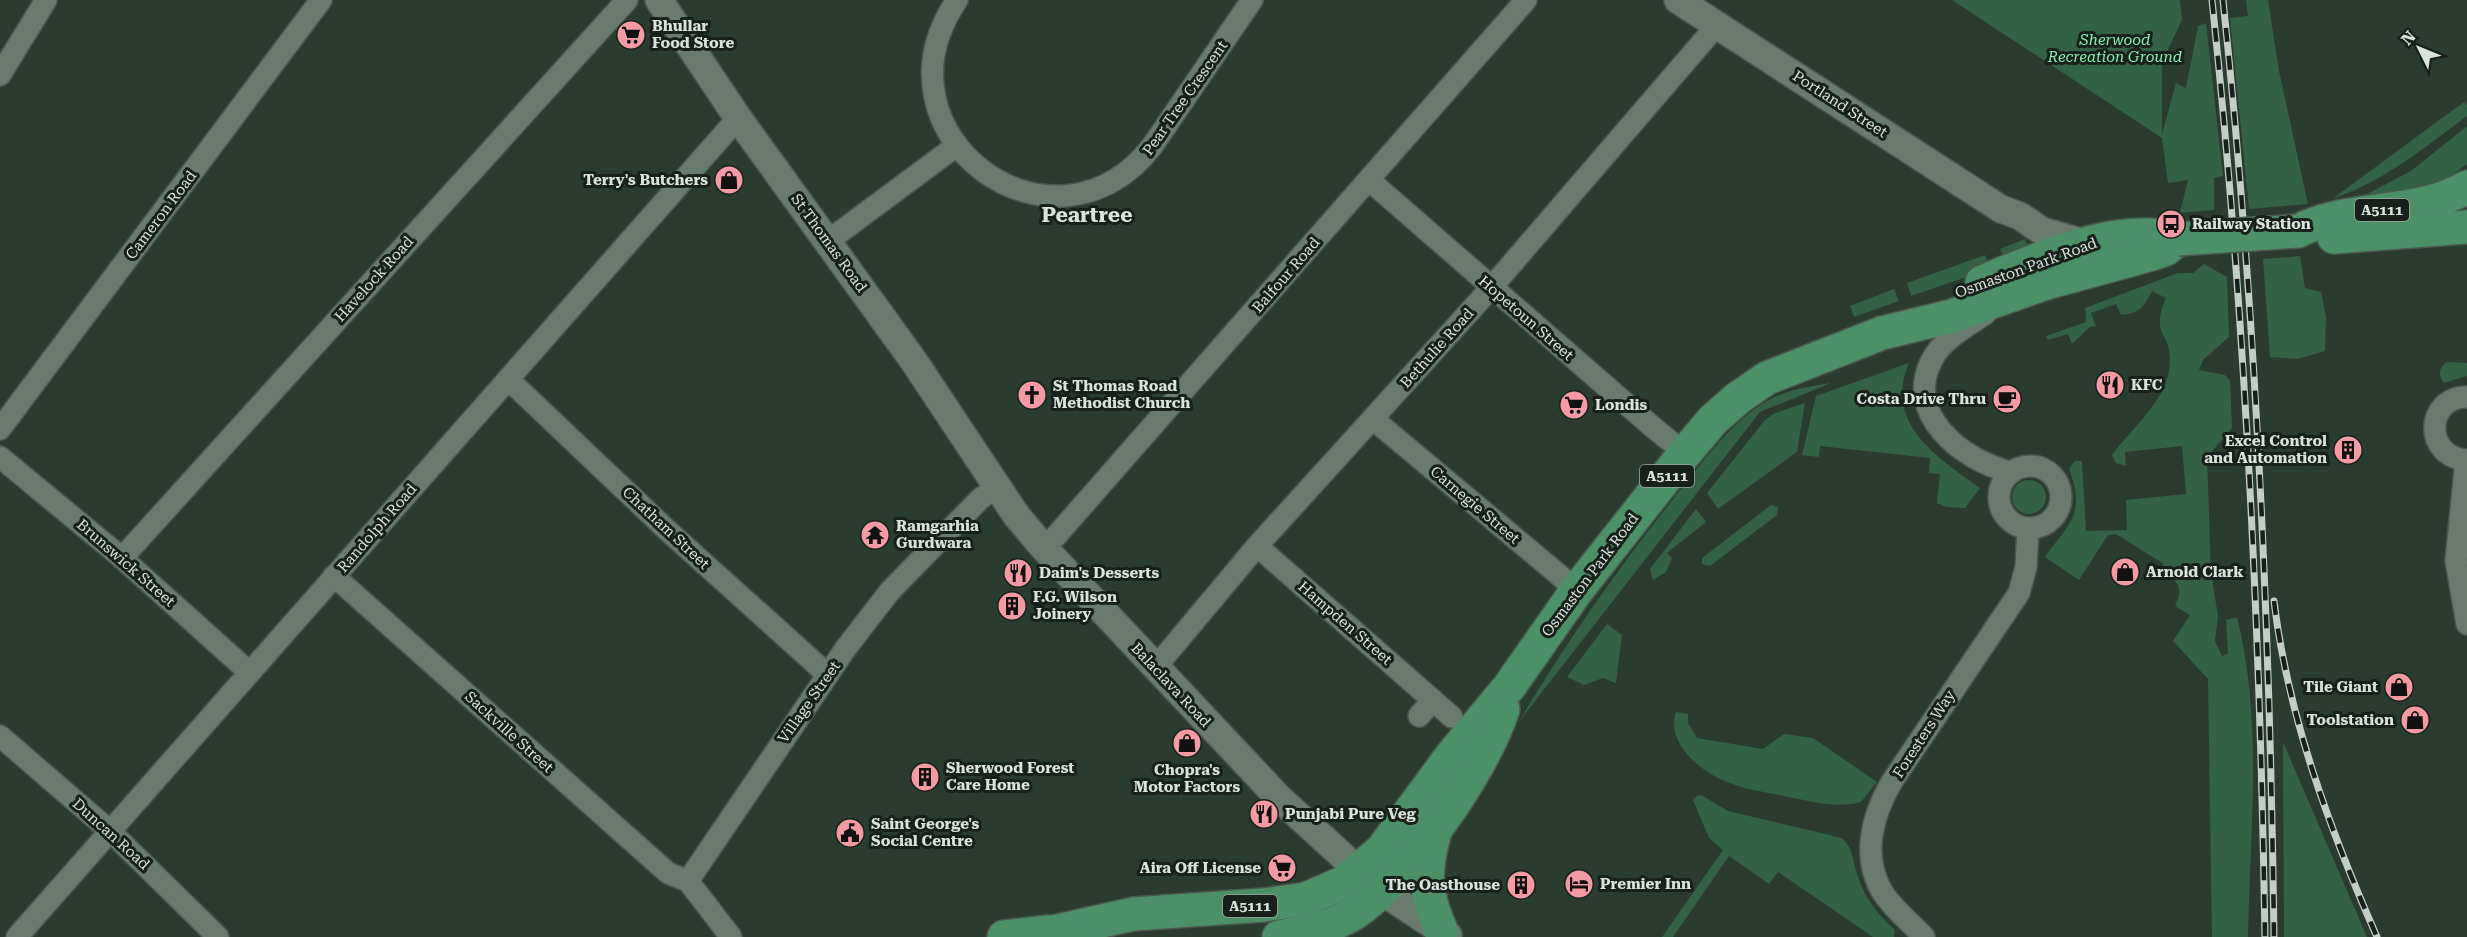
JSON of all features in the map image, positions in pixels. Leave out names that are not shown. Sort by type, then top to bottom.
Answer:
[{"type":"highway","name":"Osmaston Park Road","points":[[1370,881],[1382,850],[1452,755],[1509,687],[1577,591],[1685,453],[1730,405],[1767,378],[1882,333],[1973,285],[2087,244],[2140,234],[2178,239],[2298,231],[2334,218],[2431,202],[2467,187]]},
{"type":"highway","name":"A5111","points":[[2298,231],[2314,237],[2332,237],[2467,227]]},
{"type":"highway","name":"Osmaston Park Road","points":[[1882,333],[1952,316],[2012,294],[2166,249],[2178,239]]},
{"type":"highway","name":"Osmaston Park Road","points":[[1370,881],[1436,827],[1477,767],[1498,724],[1509,687]]},
{"type":"highway","points":[[1436,827],[1426,876],[1430,905],[1446,934]]},
{"type":"highway","name":"A5111","points":[[1050,934],[1133,914],[1264,905],[1306,899],[1343,883],[1370,881]]},
{"type":"highway","name":"A5111","points":[[1279,937],[1312,931],[1352,914],[1370,881]]},
{"type":"highway","name":"A5111","points":[[1004,937],[1050,934],[1097,937]]},
{"type":"street","points":[[0,75],[46,0]]},
{"type":"street","name":"Cameron Road","points":[[0,429],[321,0]]},
{"type":"street","name":"Havelock Road","points":[[122,558],[627,0]]},
{"type":"street","name":"St Thomas Road","points":[[659,0],[738,118],[913,360],[997,487]]},
{"type":"street","name":"Pear Tree Crescent","points":[[957,0],[939,36],[934,76],[938,110],[956,146],[983,173],[1029,192],[1077,194],[1117,180],[1135,167],[1153,145],[1252,0]]},
{"type":"street","name":"Balfour Road","points":[[1043,547],[1056,536],[1526,0]]},
{"type":"street","name":"Portland Street","points":[[1678,0],[2001,209],[2035,240],[2044,259]]},
{"type":"street","name":"Bethulie Road","points":[[1155,668],[1257,546],[1491,288],[1717,25]]},
{"type":"street","name":"Randolph Road","points":[[17,937],[738,118]]},
{"type":"street","points":[[828,241],[956,146]]},
{"type":"street","name":"Hopetoun Street","points":[[1369,180],[1491,288],[1685,453]]},
{"type":"street","name":"Portland Street","points":[[2001,209],[2020,216],[2042,231],[2087,244]]},
{"type":"street","points":[[2044,259],[2048,271],[2082,261],[2118,263]]},
{"type":"street","points":[[2011,472],[1994,468],[1958,446],[1934,424],[1924,399],[1924,385],[1934,356],[1955,335],[2012,294]]},
{"type":"street","name":"Chatham Street","points":[[508,379],[667,530],[827,674]]},
{"type":"street","points":[[2467,397],[2450,400],[2438,412],[2434,425],[2435,436],[2444,452],[2453,458],[2467,460],[2456,561],[2467,624]]},
{"type":"street","name":"Carnegie Street","points":[[1373,419],[1577,591]]},
{"type":"street","name":"Brunswick Street","points":[[0,457],[122,558],[249,672]]},
{"type":"street","points":[[2025,466],[2041,468],[2053,476],[2060,488],[2060,506],[2054,516],[2040,526],[2028,528],[2010,522],[2000,506],[1998,493],[2002,481],[2011,472],[2025,466]]},
{"type":"street","name":"Balaclava Road","points":[[997,487],[1043,547],[1279,798],[1370,881],[1446,934]]},
{"type":"street","name":"Village Street","points":[[688,881],[827,674],[890,591],[980,499],[997,487]]},
{"type":"street","name":"Foresters Way","points":[[1924,937],[1895,909],[1878,884],[1871,850],[1872,826],[1880,802],[1891,783],[2019,593],[2026,567],[2028,528]]},
{"type":"street","name":"Hampden Street","points":[[1257,546],[1452,717]]},
{"type":"street","name":"Sackville Street","points":[[334,576],[668,873],[688,881]]},
{"type":"street","points":[[1419,716],[1433,700]]},
{"type":"street","name":"Duncan Road","points":[[0,736],[110,831],[218,937]]},
{"type":"street","points":[[688,881],[731,937]]},
{"type":"green space","name":"Sherwood Recreation Ground","points":[[1952,0],[2180,0],[2182,20],[2162,62],[2162,134],[2176,83],[2186,88],[2198,26],[2206,23],[2223,176],[2214,178],[2214,210],[2180,213],[2188,180],[2168,183],[2162,138]]},
{"type":"green space","points":[[2246,0],[2268,0],[2279,71],[2308,204],[2249,209],[2230,18],[2248,16]]},
{"type":"green space","points":[[2464,102],[2467,105],[2467,116],[2435,140],[2386,174],[2332,199]]},
{"type":"green space","points":[[2467,126],[2467,164],[2438,186],[2344,206],[2411,171]]},
{"type":"green space","points":[[2025,239],[2029,249],[2006,263],[2000,249]]},
{"type":"green space","points":[[1985,255],[1990,269],[1911,296],[1907,283]]},
{"type":"green space","points":[[2300,256],[2305,288],[2321,292],[2326,317],[2325,351],[2298,359],[2270,357],[2263,259]]},
{"type":"green space","points":[[2204,264],[2227,277],[2229,337],[2203,360],[2199,370],[2225,375],[2230,381],[2232,428],[2207,457],[2211,573],[2218,616],[2215,641],[2222,656],[2228,654],[2226,620],[2237,617],[2250,696],[2253,776],[2248,937],[2212,937],[2208,679],[2173,641],[2190,615],[2175,606],[2179,587],[2162,563],[2116,534],[2108,535],[2079,580],[2045,557],[2073,517],[2076,497],[2069,469],[2075,461],[2082,461],[2086,531],[2127,530],[2126,500],[2186,494],[2182,446],[2125,452],[2126,466],[2116,463],[2112,455],[2149,411],[2164,387],[2170,360],[2160,320],[2166,298],[2152,291],[2144,305],[2133,313],[2121,315],[2116,304],[2091,313],[2096,326],[2090,327],[2072,344],[2068,334],[2048,340],[2046,336],[2086,322],[2085,308],[2178,273],[2193,273]]},
{"type":"green space","points":[[1894,289],[1899,301],[1854,317],[1850,306]]},
{"type":"green space","points":[[1909,363],[1903,384],[1903,403],[1909,421],[1932,451],[1980,488],[1965,508],[1946,507],[1937,503],[1940,474],[1929,473],[1930,458],[1820,446],[1819,457],[1802,455],[1816,396]]},
{"type":"green space","points":[[2445,363],[2467,363],[2467,376],[2444,383],[2440,370]]},
{"type":"green space","points":[[1831,383],[1760,412],[1518,723],[1574,634],[1634,549],[1727,434],[1749,413],[1770,399],[1795,390]]},
{"type":"green space","points":[[1805,403],[1797,452],[1718,509],[1707,493],[1765,420],[1773,414]]},
{"type":"green space","points":[[2029,480],[2041,485],[2046,497],[2041,509],[2029,514],[2017,509],[2012,497],[2017,485]]},
{"type":"green space","points":[[1771,505],[1778,507],[1777,515],[1710,566],[1702,564],[1702,558]]},
{"type":"green space","points":[[1696,509],[1706,522],[1667,553],[1672,558],[1666,572],[1653,580],[1650,569]]},
{"type":"green space","points":[[1607,624],[1622,635],[1616,683],[1603,678],[1584,685],[1567,677]]},
{"type":"green space","points":[[1676,712],[1688,714],[1688,723],[1697,738],[1763,749],[1784,734],[1813,738],[1877,782],[1861,802],[1842,805],[1813,802],[1736,785],[1709,773],[1689,756],[1676,735],[1674,724]]},
{"type":"green space","points":[[2283,742],[2367,937],[2284,937]]},
{"type":"green space","points":[[1698,795],[1728,811],[1842,838],[1851,851],[1864,892],[1895,930],[1894,937],[1873,937],[1778,872],[1769,884],[1729,856],[1673,937],[1662,937],[1723,850],[1709,838],[1693,800]]},
{"type":"railway","points":[[2212,0],[2234,234],[2249,468],[2259,702],[2265,937]]},
{"type":"railway","points":[[2223,0],[2235,117],[2253,351],[2265,585],[2274,937]]},
{"type":"railway","points":[[2274,601],[2289,687],[2300,730],[2327,814],[2377,937]]},
{"type":"place","name":"Bhullar Food Store","points":[[631,35]]},
{"type":"place","name":"Terry's Butchers","points":[[729,180]]},
{"type":"place","name":"Railway Station","points":[[2171,224]]},
{"type":"place","name":"KFC","points":[[2110,385]]},
{"type":"place","name":"St Thomas Road Methodist Church","points":[[1032,395]]},
{"type":"place","name":"Costa Drive Thru","points":[[2007,399]]},
{"type":"place","name":"Londis","points":[[1574,405]]},
{"type":"place","name":"Excel Control and Automation","points":[[2348,450]]},
{"type":"place","name":"Ramgarhia Gurdwara","points":[[875,535]]},
{"type":"place","name":"Arnold Clark","points":[[2125,572]]},
{"type":"place","name":"Daim's Desserts","points":[[1018,573]]},
{"type":"place","name":"F.G. Wilson Joinery","points":[[1012,606]]},
{"type":"place","name":"Tile Giant","points":[[2399,687]]},
{"type":"place","name":"Toolstation","points":[[2415,720]]},
{"type":"place","name":"Chopra's Motor Factors","points":[[1187,743]]},
{"type":"place","name":"Sherwood Forest Care Home","points":[[925,777]]},
{"type":"place","name":"Punjabi Pure Veg","points":[[1264,814]]},
{"type":"place","name":"Saint George's Social Centre","points":[[850,833]]},
{"type":"place","name":"Aira Off License","points":[[1282,868]]},
{"type":"place","name":"Premier Inn","points":[[1579,884]]},
{"type":"place","name":"The Oasthouse","points":[[1521,885]]},
{"type":"district","name":"Peartree","points":[[1087,215]]}]
